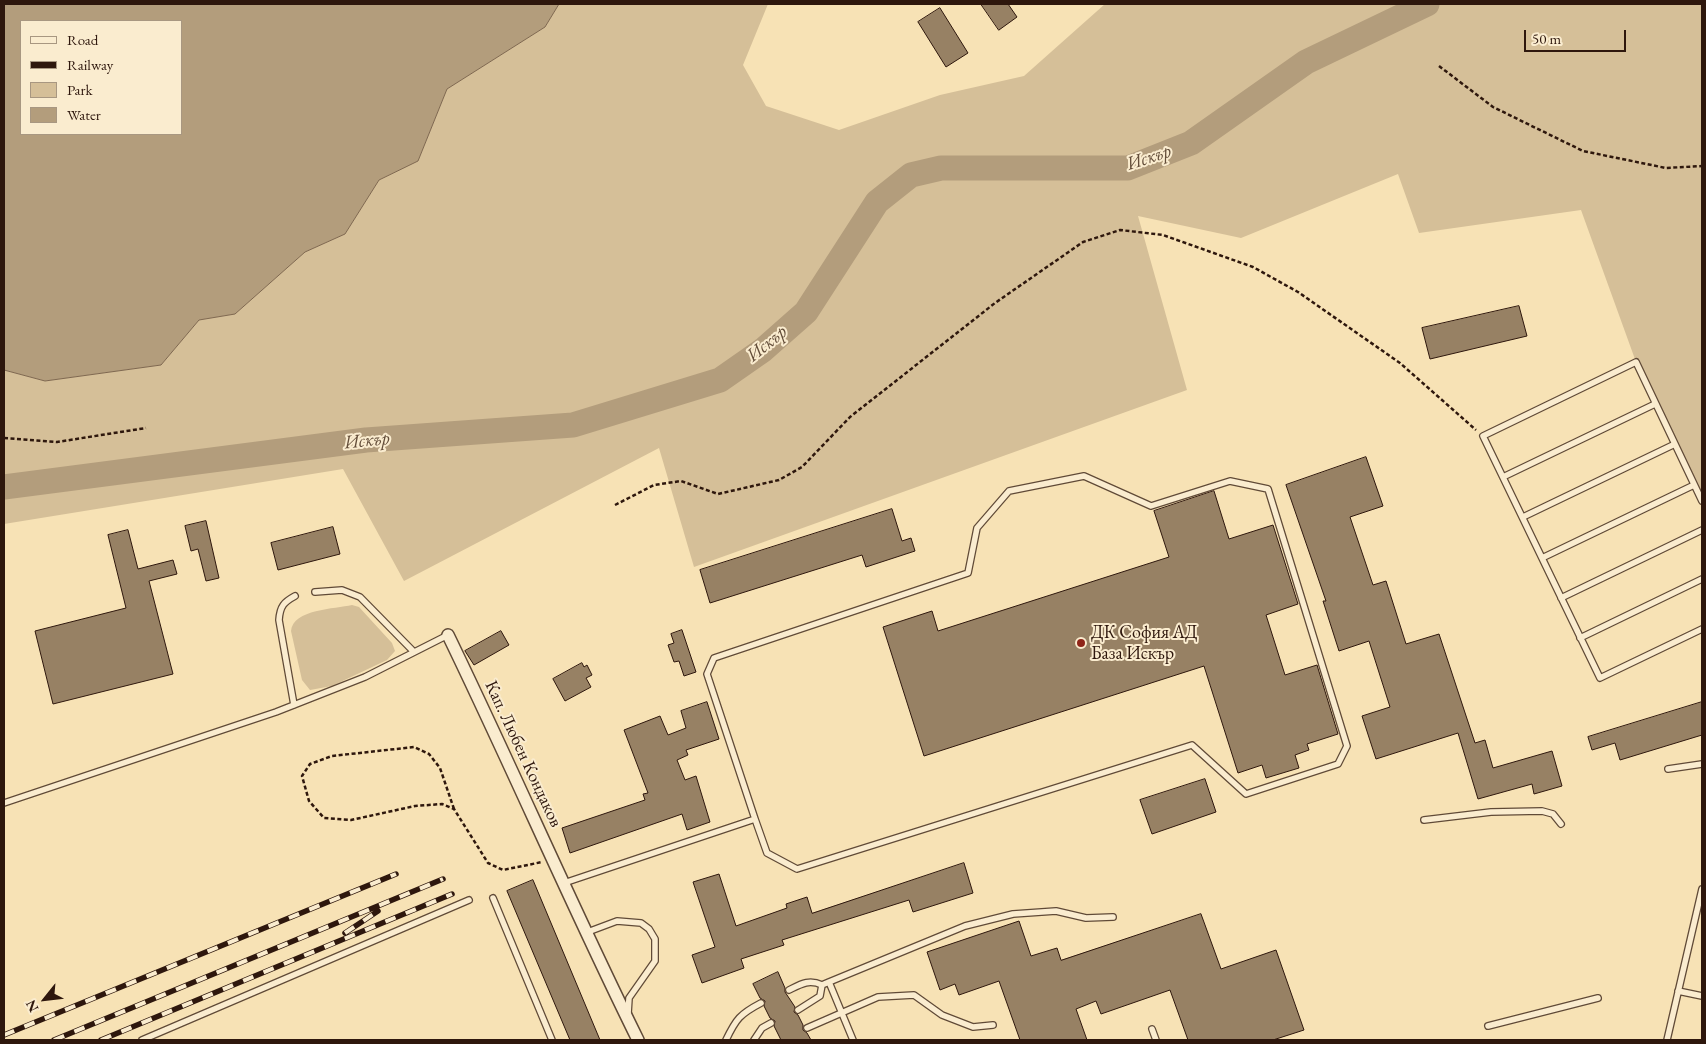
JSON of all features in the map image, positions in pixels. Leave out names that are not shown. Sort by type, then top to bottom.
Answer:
[{"type":"street","name":"Кап. Любен Кондаков","points":[[448,635],[564,883],[585,933],[638,1040]]},
{"type":"lane","points":[[1702,501],[1636,362],[1483,436],[1600,678],[1702,629]]},
{"type":"lane","points":[[1503,477],[1656,404]]},
{"type":"lane","points":[[1522,517],[1675,444]]},
{"type":"lane","points":[[1084,476],[1151,506],[1230,482],[1268,489],[1347,746],[1338,764],[1246,794],[1192,744],[797,868],[767,854],[755,818],[707,674],[714,658],[968,573],[977,528],[1009,491],[1084,476]]},
{"type":"lane","points":[[1542,558],[1694,485]]},
{"type":"lane","points":[[1561,598],[1702,530]]},
{"type":"lane","points":[[1580,638],[1702,579]]},
{"type":"lane","points":[[315,592],[342,590],[360,597],[414,652]]},
{"type":"lane","points":[[294,705],[279,620],[280,610],[285,602],[295,596]]},
{"type":"lane","name":"Кап. Любен Кондаков","points":[[4,803],[294,705],[365,677],[448,635]]},
{"type":"lane","points":[[1668,769],[1702,764]]},
{"type":"lane","points":[[1424,820],[1491,812],[1542,810],[1553,814],[1561,824]]},
{"type":"lane","points":[[564,883],[755,818]]},
{"type":"lane","points":[[1667,1040],[1702,889]]},
{"type":"lane","points":[[493,898],[552,1040]]},
{"type":"lane","points":[[142,1040],[469,900]]},
{"type":"lane","points":[[789,990],[804,982],[813,981],[822,985],[965,926],[1012,914],[1056,911],[1086,918],[1113,917]]},
{"type":"lane","points":[[585,933],[617,921],[641,923],[649,929],[655,940],[656,961],[630,998],[628,1019]]},
{"type":"lane","points":[[829,982],[854,1040]]},
{"type":"lane","points":[[798,1010],[820,996],[822,985]]},
{"type":"lane","points":[[1678,991],[1702,996]]},
{"type":"lane","points":[[807,1028],[841,1011],[878,997],[914,995],[942,1015],[973,1027],[993,1025]]},
{"type":"lane","points":[[1488,1026],[1598,998]]},
{"type":"lane","points":[[726,1040],[737,1019],[744,1012],[761,1003]]},
{"type":"lane","points":[[754,1040],[762,1028],[771,1023]]},
{"type":"lane","points":[[1152,1029],[1156,1040]]},
{"type":"path","points":[[1439,66],[1493,107],[1583,151],[1666,168],[1702,166]]},
{"type":"path","points":[[615,505],[654,485],[681,481],[718,494],[779,480],[802,467],[850,418],[994,303],[1083,242],[1120,230],[1163,235],[1253,267],[1298,292],[1400,363],[1483,436]]},
{"type":"path","points":[[4,438],[57,442],[146,428]]},
{"type":"path","points":[[454,809],[442,804],[415,806],[351,820],[324,818],[309,801],[302,776],[310,764],[332,756],[414,747],[429,754],[440,768],[454,809],[488,863],[503,870],[530,866],[552,859]]},
{"type":"green space","points":[[559,4],[768,4],[743,65],[766,106],[839,130],[940,95],[1024,76],[1105,4],[1702,4],[1702,501],[1636,362],[1581,210],[1419,233],[1398,174],[1241,238],[1138,216],[1187,390],[694,567],[659,448],[404,581],[343,469],[4,524],[4,370],[45,381],[161,365],[199,320],[235,314],[305,252],[345,234],[379,180],[418,161],[447,89],[545,27]]},
{"type":"green space","points":[[352,605],[359,607],[392,643],[395,651],[387,660],[332,686],[310,690],[302,680],[291,631],[293,624],[299,618],[316,611]]},
{"type":"water","points":[[4,4],[559,4],[545,27],[447,89],[418,161],[379,180],[345,234],[305,252],[235,314],[199,320],[161,365],[45,381],[4,370]]},
{"type":"building","points":[[981,4],[1008,4],[1017,17],[999,30]]},
{"type":"building","points":[[940,8],[968,53],[946,67],[918,22]]},
{"type":"building","points":[[1519,306],[1527,336],[1430,359],[1422,328]]},
{"type":"building","points":[[1366,457],[1383,506],[1350,517],[1373,585],[1386,581],[1406,644],[1439,634],[1475,743],[1485,740],[1493,768],[1552,751],[1562,786],[1534,794],[1532,784],[1478,799],[1458,733],[1376,759],[1362,716],[1390,707],[1369,641],[1339,651],[1323,601],[1326,601],[1286,485]]},
{"type":"building","name":"ДК София АД База Искър","points":[[1214,491],[1229,539],[1273,525],[1298,604],[1266,615],[1285,675],[1317,665],[1338,734],[1307,744],[1309,750],[1295,755],[1299,768],[1266,778],[1262,765],[1238,773],[1204,666],[924,756],[883,627],[932,611],[938,631],[1169,557],[1154,511]]},
{"type":"building","points":[[892,509],[902,541],[911,538],[915,551],[866,567],[862,555],[710,603],[700,570]]},
{"type":"building","points":[[206,521],[219,578],[206,581],[198,549],[191,551],[185,526]]},
{"type":"building","points":[[333,527],[340,554],[278,570],[271,543]]},
{"type":"building","points":[[128,530],[138,569],[173,560],[177,574],[149,581],[173,674],[53,704],[35,631],[126,608],[108,535]]},
{"type":"building","points":[[682,630],[696,672],[684,676],[679,661],[674,662],[668,645],[674,643],[671,634]]},
{"type":"building","points":[[501,631],[509,645],[474,665],[465,651]]},
{"type":"building","points":[[582,663],[584,667],[587,665],[592,675],[586,678],[591,687],[565,701],[553,679]]},
{"type":"building","points":[[707,702],[719,739],[686,750],[688,755],[677,760],[685,780],[696,776],[710,822],[687,830],[682,814],[570,853],[562,828],[645,800],[643,794],[648,793],[624,730],[660,716],[668,735],[686,728],[681,711]]},
{"type":"building","points":[[1702,702],[1702,735],[1620,760],[1615,743],[1592,750],[1588,737]]},
{"type":"building","points":[[1205,779],[1216,812],[1152,834],[1140,800]]},
{"type":"building","points":[[964,863],[973,893],[913,912],[909,900],[782,940],[784,945],[741,959],[744,968],[702,983],[692,955],[715,947],[693,882],[719,874],[736,926],[787,908],[786,904],[807,897],[812,913]]},
{"type":"building","points":[[533,880],[600,1040],[570,1040],[507,891]]},
{"type":"building","points":[[1201,914],[1221,969],[1276,950],[1304,1030],[1273,1040],[1188,1040],[1170,990],[1101,1014],[1096,1001],[1076,1009],[1087,1040],[1020,1040],[999,981],[959,995],[955,984],[940,990],[927,952],[1019,921],[1031,956],[1057,948],[1061,960]]},
{"type":"building","points":[[778,972],[785,992],[795,1007],[794,1012],[798,1015],[803,1025],[803,1030],[811,1040],[781,1040],[774,1026],[775,1021],[770,1018],[764,1006],[765,1001],[760,998],[753,984]]},
{"type":"waterway","name":"Искър","points":[[4,487],[366,440],[573,425],[720,380],[763,350],[806,312],[877,202],[911,175],[941,168],[1128,168],[1191,143],[1306,62],[1427,4]]},
{"type":"railway","points":[[4,1035],[396,874]]},
{"type":"railway","points":[[54,1040],[443,879]]},
{"type":"railway","points":[[101,1040],[452,894]]},
{"type":"railway","points":[[345,933],[378,911]]},
{"type":"place","name":"ДК София АД База Искър","points":[[1081,643]]}]
